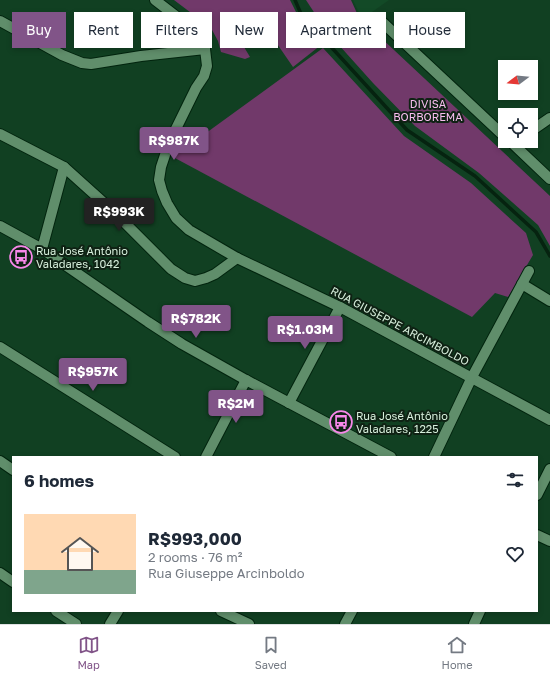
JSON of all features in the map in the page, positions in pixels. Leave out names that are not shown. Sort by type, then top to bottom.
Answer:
[{"type":"street","points":[[0,21],[62,55],[82,63],[91,64],[141,56],[206,49],[194,30],[155,0]]},
{"type":"street","points":[[386,26],[498,129]]},
{"type":"street","name":"RUA GIUSEPPE ARCIMBOLDO","points":[[206,49],[207,66],[204,76],[196,88],[169,143],[161,167],[159,180],[162,191],[176,218],[189,230],[237,258],[340,307],[550,420]]},
{"type":"street","points":[[538,126],[550,118]]},
{"type":"street","points":[[0,134],[64,167],[114,212],[171,269],[185,278],[196,281],[206,278],[216,274],[237,258]]},
{"type":"street","points":[[518,148],[550,179]]},
{"type":"street","points":[[42,250],[64,167]]},
{"type":"street","points":[[1,230],[42,250],[182,344],[246,380],[389,456]]},
{"type":"street","points":[[434,456],[472,377],[529,271]]},
{"type":"street","points":[[522,284],[550,302]]},
{"type":"street","points":[[289,403],[340,307]]},
{"type":"street","points":[[0,347],[173,456]]},
{"type":"street","points":[[207,456],[246,380]]},
{"type":"street","points":[[0,461],[12,469]]},
{"type":"street","points":[[538,493],[550,469]]},
{"type":"street","points":[[538,535],[550,541]]},
{"type":"street","points":[[0,573],[12,581]]},
{"type":"street","points":[[58,612],[76,624]]},
{"type":"street","points":[[110,624],[117,612]]},
{"type":"street","points":[[223,612],[249,624]]},
{"type":"street","points":[[345,624],[351,612]]},
{"type":"street","points":[[474,624],[480,612]]},
{"type":"shaded area","points":[[353,0],[389,0],[372,12],[359,12]]},
{"type":"green space","points":[[174,0],[290,0],[296,12],[286,12],[286,48],[317,48],[293,67],[278,45],[278,12],[220,12],[220,48],[245,48],[250,57],[245,59],[221,52],[218,41],[212,30],[212,12],[190,12]]},
{"type":"green space","points":[[306,0],[351,0],[356,12],[314,12]]},
{"type":"green space","name":"DIVISA BORBOREMA","points":[[386,43],[550,196],[550,246],[538,225],[479,173],[415,126],[342,48],[386,48]]},
{"type":"green space","points":[[323,48],[404,136],[471,183],[526,233],[533,255],[508,297],[495,293],[472,317],[173,157]]},
{"type":"waterway","points":[[295,0],[301,14],[407,130],[475,176],[536,232],[550,256]]},
{"type":"place","name":"Rua José Antônio Valadares, 1042","points":[[21,257]]},
{"type":"place","name":"Rua José Antônio Valadares, 1225","points":[[341,422]]}]
